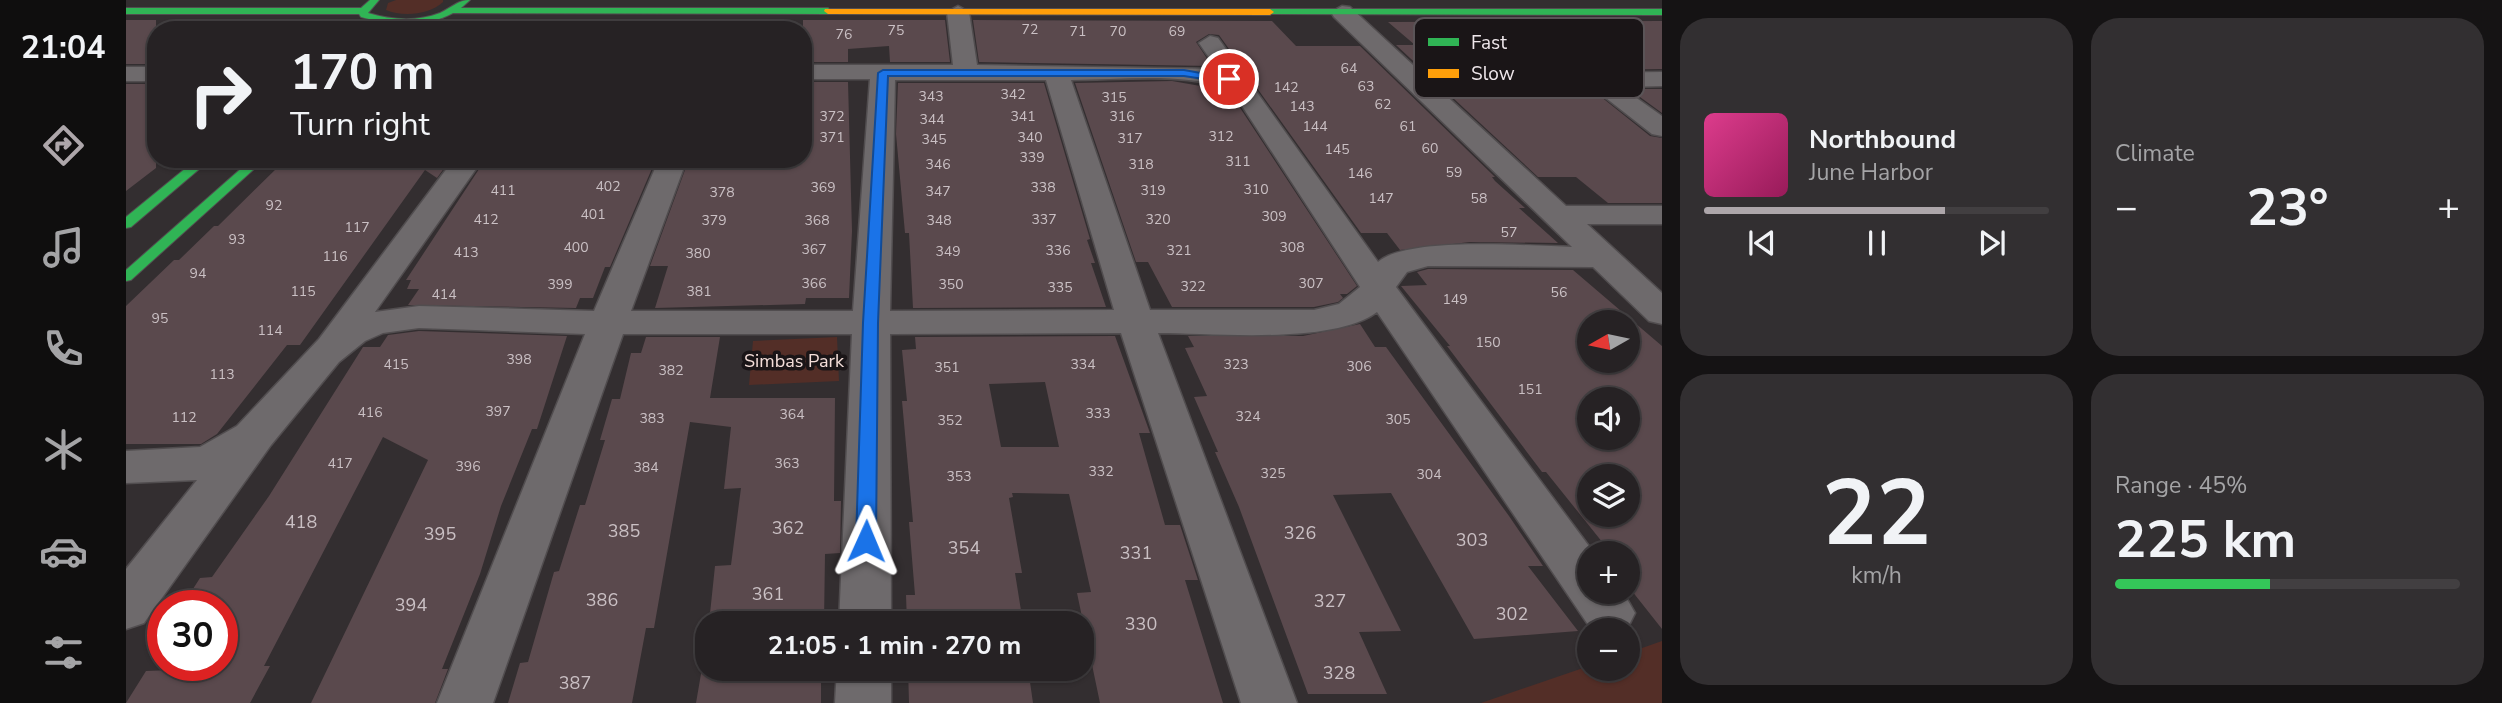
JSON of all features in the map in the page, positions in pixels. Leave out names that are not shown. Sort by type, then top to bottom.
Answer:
[{"type":"street","points":[[419,21],[460,5],[683,6],[958,12],[1120,6],[1342,12],[1662,12]]},
{"type":"street","points":[[126,11],[369,15],[393,21]]},
{"type":"street","points":[[958,12],[966,73]]},
{"type":"street","points":[[1342,12],[1414,79]]},
{"type":"street","points":[[1210,43],[1377,286],[1577,569]]},
{"type":"street","points":[[812,72],[1200,74],[1240,84]]},
{"type":"street","points":[[864,611],[871,323],[883,73]]},
{"type":"street","points":[[1056,73],[1136,323],[1269,703]]},
{"type":"street","points":[[126,90],[144,74]]},
{"type":"street","points":[[1644,79],[1662,79]]},
{"type":"street","points":[[1434,98],[1662,313]]},
{"type":"street","points":[[1620,98],[1662,128]]},
{"type":"street","points":[[129,221],[194,168]]},
{"type":"street","points":[[126,277],[249,168]]},
{"type":"street","points":[[126,607],[257,433],[292,398],[462,168]]},
{"type":"street","points":[[465,703],[669,168]]},
{"type":"street","points":[[1560,215],[1662,215]]},
{"type":"street","points":[[129,221],[192,218]]},
{"type":"street","points":[[318,364],[342,338],[363,326],[419,317],[608,323],[1314,321],[1338,317],[1357,309],[1369,299],[1387,269],[1401,260],[1428,256],[1601,257]]},
{"type":"street","points":[[126,467],[172,467],[213,459],[257,433]]},
{"type":"street","points":[[863,703],[864,681]]},
{"type":"green space","points":[[396,0],[443,2],[431,10],[416,14],[400,14],[386,10],[388,3]]},
{"type":"green space","name":"Simbas Park","points":[[837,337],[839,381],[749,385],[753,341]]},
{"type":"green space","points":[[1662,641],[1662,703],[1481,703],[1577,670],[1577,681],[1640,681],[1640,649]]},
{"type":"building","points":[[126,20],[156,20],[147,21],[147,64],[126,64]]},
{"type":"building","points":[[945,20],[950,62],[890,62],[889,46],[848,49],[848,62],[812,62],[812,21],[803,21]]},
{"type":"building","points":[[973,20],[1272,21],[1296,46],[1360,46],[1525,208],[1519,208],[1558,243],[1470,242],[1400,250],[1387,233],[1361,233],[1219,35],[1209,34],[1196,42],[1212,66],[979,62]]},
{"type":"building","points":[[1644,21],[1662,21],[1662,69],[1644,69]]},
{"type":"building","points":[[1388,22],[1414,22],[1414,44]]},
{"type":"building","points":[[1396,45],[1414,45],[1414,62]]},
{"type":"building","points":[[1172,81],[1229,91],[1357,286],[1347,294],[1340,294],[1343,298],[1338,302],[1314,307],[1172,307],[1148,262],[1136,262],[1075,83]]},
{"type":"building","points":[[812,82],[848,82],[852,231],[849,298],[806,298],[805,304],[655,308],[668,266],[650,266],[686,168],[812,168]]},
{"type":"building","points":[[898,83],[1044,83],[1090,239],[1087,240],[1095,263],[1091,263],[1106,307],[913,308],[909,233],[905,233],[896,134]]},
{"type":"building","points":[[126,84],[147,84],[147,168],[156,168],[126,191]]},
{"type":"building","points":[[1644,89],[1662,89],[1662,113],[1641,98],[1644,98]]},
{"type":"building","points":[[1453,98],[1602,98],[1650,136],[1662,138],[1662,203],[1608,203],[1576,177],[1538,177]]},
{"type":"building","points":[[277,168],[444,168],[437,178],[425,170],[300,345],[287,345],[217,434],[201,444],[126,444],[126,306],[174,260],[179,260],[214,226],[218,226]]},
{"type":"building","points":[[480,168],[652,168],[610,267],[605,267],[593,298],[580,298],[576,308],[408,305],[419,289],[407,289],[411,280],[406,280]]},
{"type":"building","points":[[1428,269],[1573,270],[1620,310],[1577,310],[1577,373],[1640,373],[1640,327],[1662,346],[1662,629],[1640,601],[1640,541],[1601,541],[1590,527],[1640,527],[1640,464],[1577,464],[1577,511],[1546,472],[1542,472],[1447,346],[1450,346],[1401,286],[1427,285],[1417,272]]},
{"type":"building","points":[[1360,324],[1375,347],[1386,347],[1543,566],[1528,566],[1577,631],[1474,639],[1391,493],[1333,495],[1401,631],[1359,632],[1387,694],[1308,694],[1239,507],[1215,452],[1218,452],[1194,397],[1207,396],[1185,348],[1194,347],[1188,336],[1303,336]]},
{"type":"building","points":[[419,331],[567,336],[537,429],[532,429],[501,506],[480,574],[442,669],[448,669],[435,703],[311,703],[428,460],[383,437],[264,666],[270,666],[250,703],[126,703],[146,671],[147,681],[238,681],[238,590],[192,590],[200,578],[212,577],[269,496],[363,347],[380,347],[388,335]]},
{"type":"building","points":[[1115,336],[1150,433],[1139,433],[1165,525],[1180,525],[1198,580],[1185,580],[1223,703],[1100,703],[1094,674],[1094,611],[1081,611],[1077,593],[1091,592],[1069,494],[1012,493],[1013,497],[1009,498],[1022,573],[1015,573],[1021,611],[907,611],[906,595],[915,595],[909,522],[913,522],[902,401],[907,401],[902,350],[916,349],[915,337]],"holes":[[[1045,382],[1059,447],[1001,447],[989,384]]]},
{"type":"building","points":[[646,337],[720,337],[710,398],[835,398],[834,501],[841,501],[840,553],[825,554],[824,611],[710,611],[715,566],[731,565],[741,488],[724,489],[731,427],[690,422],[654,628],[646,628],[632,703],[508,703],[520,663],[528,662],[554,572],[559,571],[580,505],[585,505],[605,440],[600,440],[612,399],[620,399],[631,353],[641,353]]},
{"type":"building","points":[[700,681],[821,681],[821,703],[696,703]]},
{"type":"building","points":[[908,681],[1030,681],[1033,703],[909,703]]},
{"type":"traffic: fast","points":[[375,0],[363,11],[364,15],[390,21]]},
{"type":"traffic: fast","points":[[418,21],[444,14],[466,0]]},
{"type":"traffic: fast","points":[[126,11],[363,11]]},
{"type":"traffic: fast","points":[[454,11],[828,11]]},
{"type":"traffic: fast","points":[[1270,12],[1662,12]]},
{"type":"traffic: fast","points":[[126,224],[194,168]]},
{"type":"traffic: fast","points":[[126,277],[249,168]]},
{"type":"traffic: slow","points":[[828,11],[1270,12]]},
{"type":"route","points":[[866,541],[871,323],[883,73],[1184,73],[1229,79]]}]
